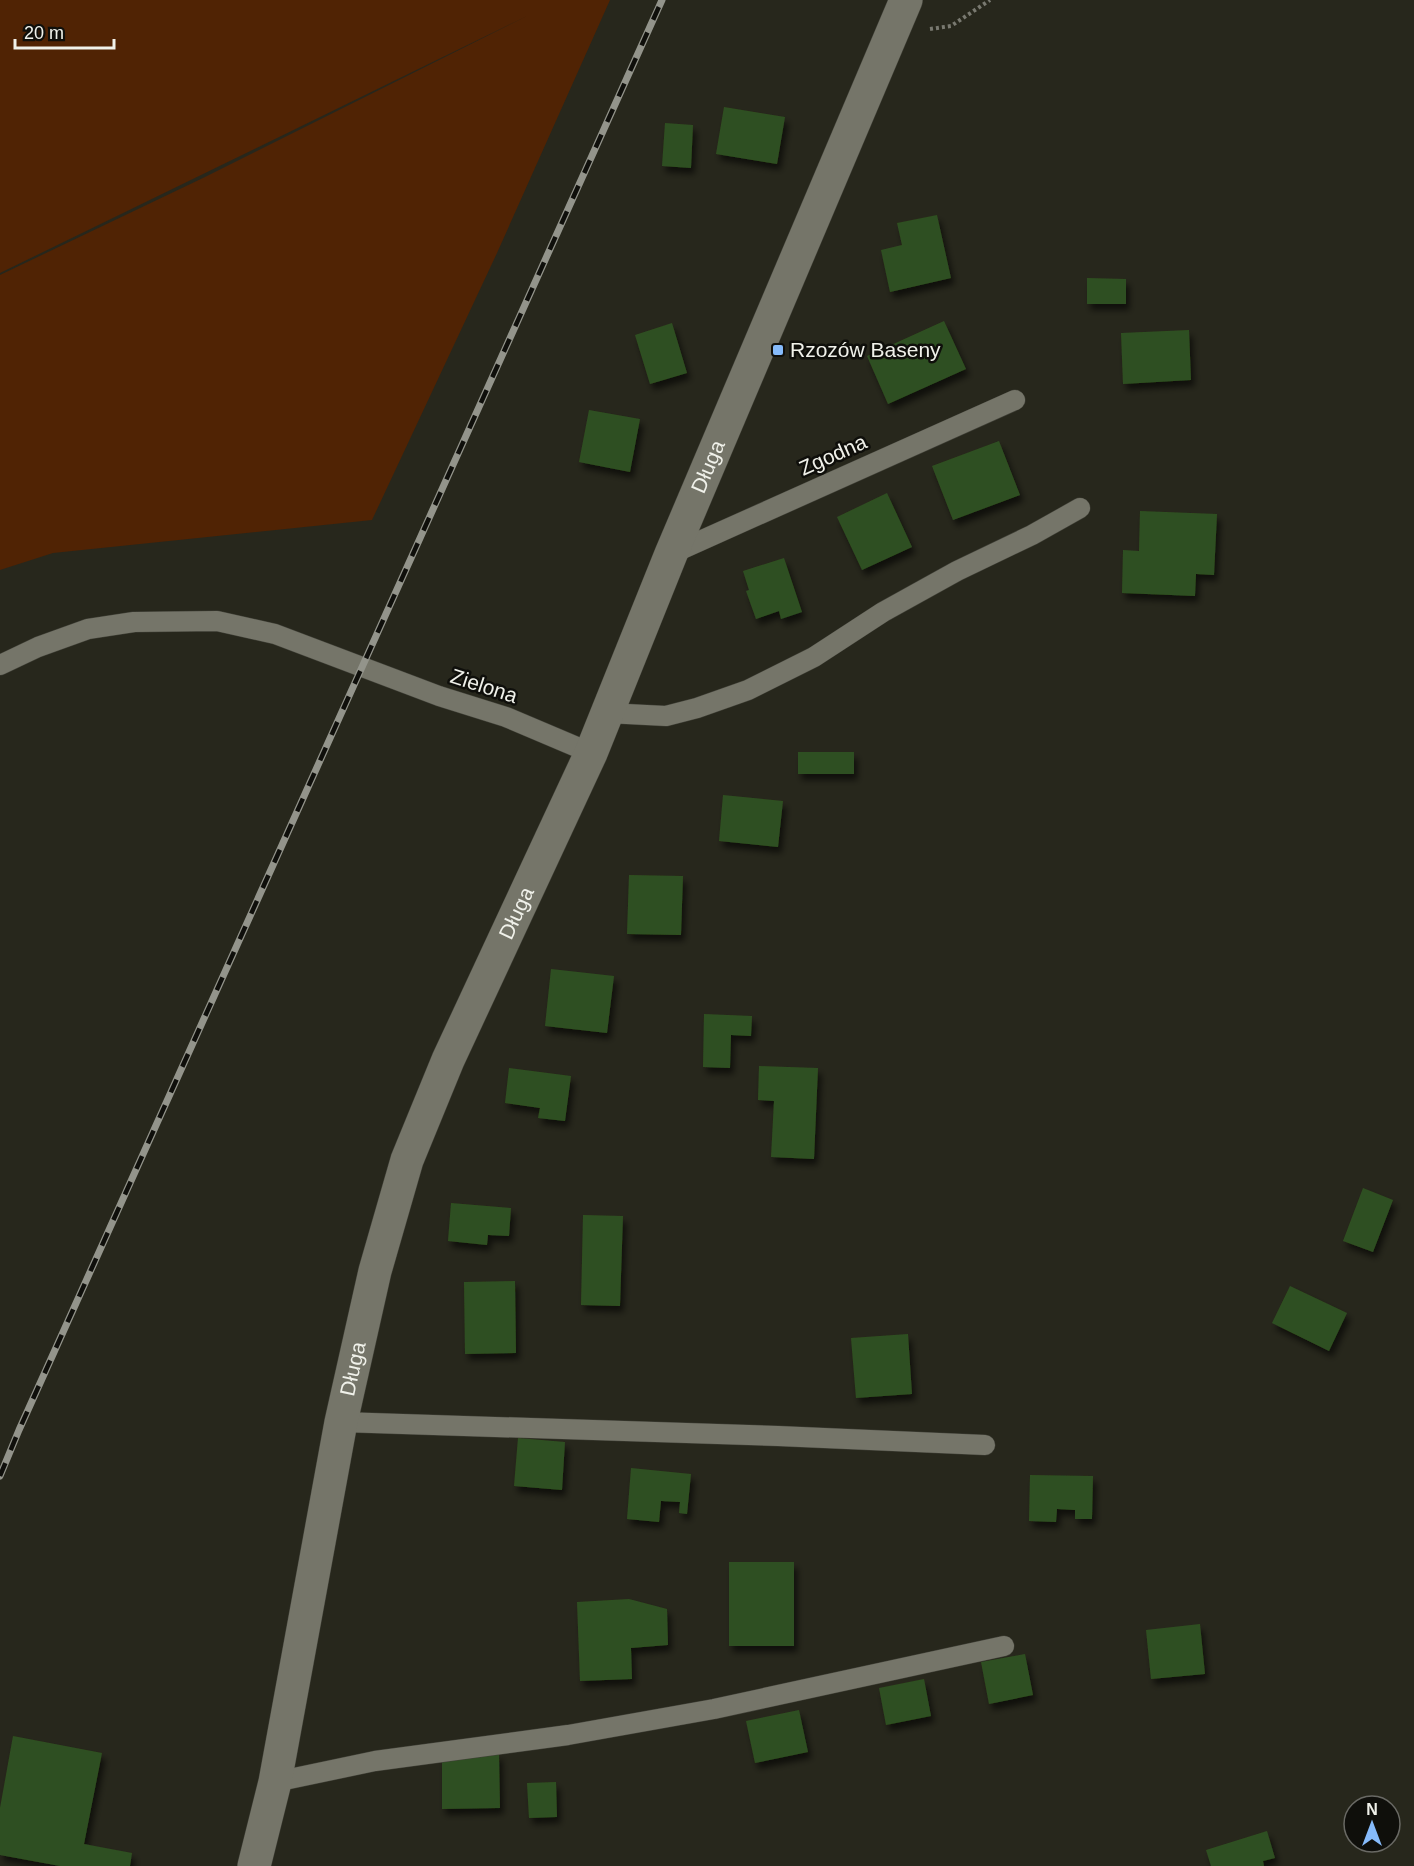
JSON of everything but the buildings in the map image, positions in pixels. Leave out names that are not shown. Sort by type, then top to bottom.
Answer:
[{"type":"street","name":"Długa","points":[[254,1866],[275,1782],[341,1422],[375,1271],[407,1160],[448,1060],[591,753],[671,554],[906,0]]},
{"type":"lane","name":"Zgodna","points":[[671,554],[1015,400]]},
{"type":"lane","points":[[607,713],[666,716],[748,690],[814,657],[883,612],[957,571],[1032,535],[1080,508]]},
{"type":"lane","name":"Zielona","points":[[0,665],[38,647],[88,628],[134,622],[217,621],[275,633],[439,696],[506,717],[591,753]]},
{"type":"lane","points":[[341,1422],[985,1445]]},
{"type":"lane","points":[[275,1782],[375,1761],[568,1734],[714,1709],[1004,1646]]},
{"type":"path","points":[[891,34],[951,26],[990,0]]},
{"type":"shaded area","points":[[0,0],[610,0],[497,253],[372,520],[53,553],[0,570],[0,275],[205,177],[527,16],[0,273]]},
{"type":"railway","points":[[0,1476],[662,0]]},
{"type":"place","name":"Rzozów Baseny","points":[[778,350]]}]
